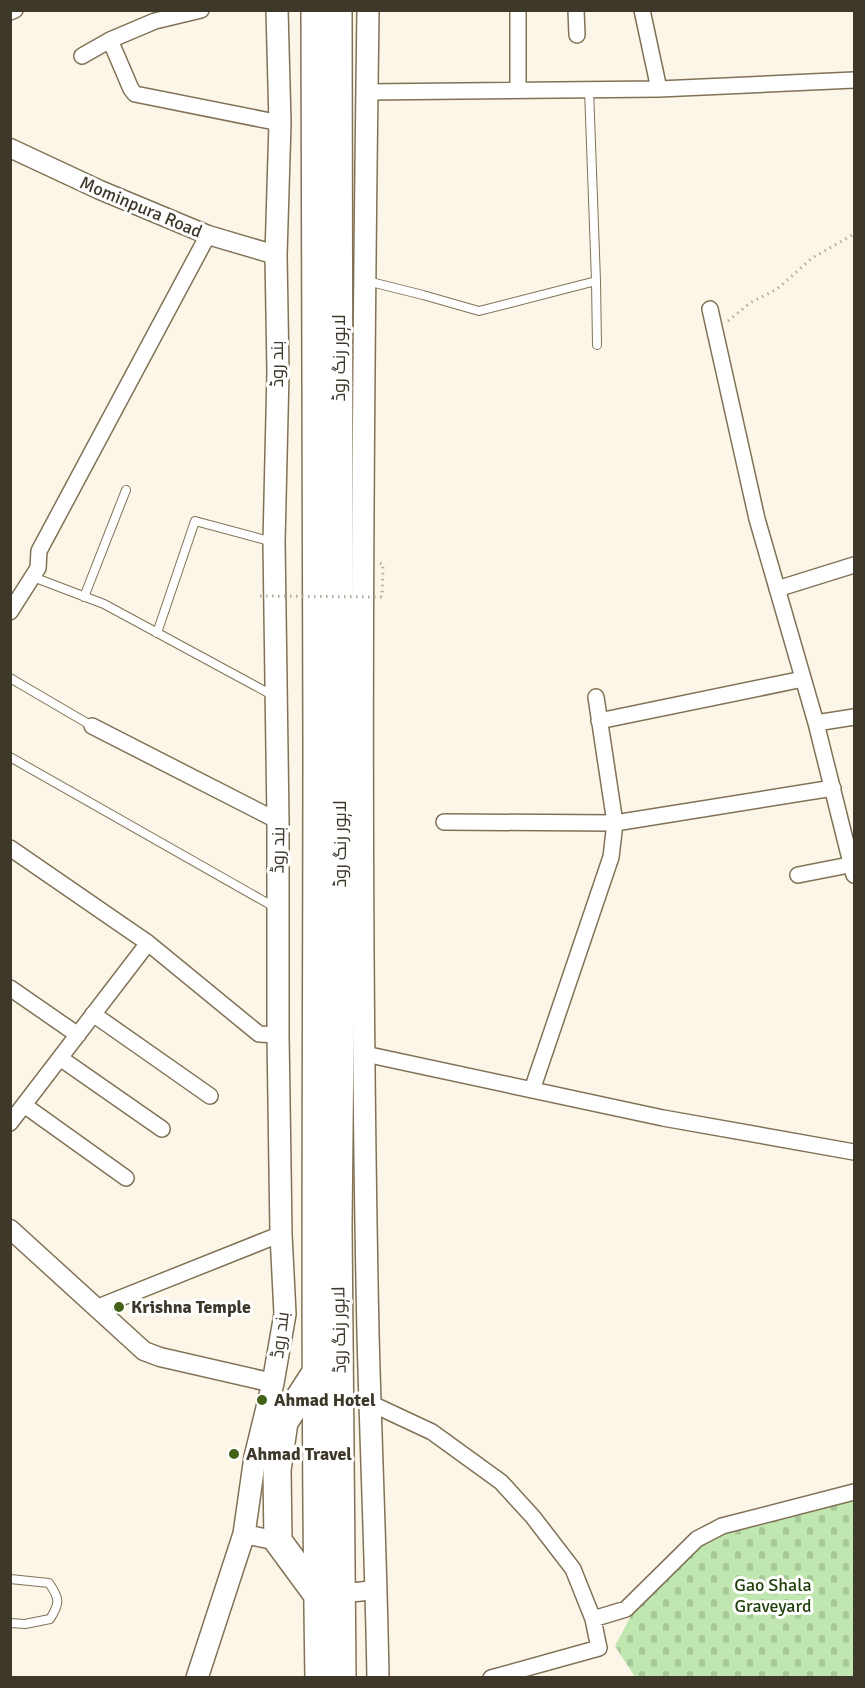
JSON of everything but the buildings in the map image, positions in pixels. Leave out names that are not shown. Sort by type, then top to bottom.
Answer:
[{"type":"highway","name":"لاہور رنگ روڈ","points":[[315,10],[317,607],[315,1374],[319,1677]]},
{"type":"highway","name":"لاہور رنگ روڈ","points":[[338,10],[340,1039],[338,1225],[342,1677]]},
{"type":"highway","points":[[315,1374],[284,1422],[277,1470],[278,1541],[318,1594]]},
{"type":"highway","points":[[342,1488],[355,1562],[366,1591],[359,1677]]},
{"type":"main road","name":"بند روڈ","points":[[197,1677],[244,1534],[255,1456],[273,1383],[285,1314],[281,1234],[278,1035],[274,542],[278,372],[276,255],[280,123],[277,10]]},
{"type":"main road","points":[[368,10],[363,880],[370,1403],[366,1591],[378,1677]]},
{"type":"street","points":[[10,12],[15,10]]},
{"type":"street","points":[[82,56],[110,40],[155,21],[201,10]]},
{"type":"street","points":[[518,10],[518,90]]},
{"type":"street","points":[[576,10],[577,35]]},
{"type":"street","points":[[642,10],[659,89]]},
{"type":"street","points":[[110,40],[135,94],[280,123]]},
{"type":"street","points":[[367,92],[659,89],[855,80]]},
{"type":"street","name":"Mominpura Road","points":[[10,148],[100,190],[208,236],[276,255]]},
{"type":"street","points":[[10,612],[38,568],[39,551],[208,236]]},
{"type":"street","points":[[710,309],[757,519],[816,723],[854,868],[798,874]]},
{"type":"street","points":[[777,589],[855,565]]},
{"type":"street","points":[[599,721],[803,679]]},
{"type":"street","points":[[532,1090],[611,856],[615,823],[596,697]]},
{"type":"street","points":[[816,723],[855,717]]},
{"type":"street","points":[[92,726],[278,821]]},
{"type":"street","points":[[444,822],[615,823],[833,788]]},
{"type":"street","points":[[10,848],[148,943],[259,1034],[278,1035]]},
{"type":"street","points":[[10,1123],[148,943]]},
{"type":"street","points":[[10,988],[78,1035]]},
{"type":"street","points":[[93,1014],[210,1096]]},
{"type":"street","points":[[365,1054],[663,1118],[855,1152]]},
{"type":"street","points":[[60,1058],[162,1129]]},
{"type":"street","points":[[24,1105],[126,1178]]},
{"type":"street","points":[[10,1229],[144,1351],[160,1357],[273,1383]]},
{"type":"street","points":[[98,1307],[281,1234]]},
{"type":"street","points":[[370,1403],[432,1432],[501,1482],[533,1516],[573,1569],[593,1619],[599,1648],[491,1677]]},
{"type":"street","points":[[593,1619],[626,1609],[697,1539],[722,1526],[855,1492]]},
{"type":"street","points":[[244,1534],[278,1541]]},
{"type":"lane","points":[[589,89],[597,345]]},
{"type":"lane","points":[[365,281],[479,311],[596,281]]},
{"type":"lane","points":[[84,597],[126,490]]},
{"type":"lane","points":[[157,633],[195,521],[274,542]]},
{"type":"lane","points":[[33,576],[104,604],[275,696]]},
{"type":"lane","points":[[10,678],[92,726]]},
{"type":"lane","points":[[10,756],[277,909]]},
{"type":"lane","points":[[10,1579],[49,1583],[57,1594],[57,1607],[50,1619],[25,1624],[10,1623]]},
{"type":"path","points":[[715,333],[750,303],[777,289],[812,258],[855,234]]},
{"type":"path","points":[[260,596],[382,597],[383,564]]},
{"type":"green space","name":"Gao Shala Graveyard","points":[[854,1492],[854,1677],[635,1677],[615,1646],[647,1586],[699,1530]]},
{"type":"place","name":"Krishna Temple","points":[[119,1307]]},
{"type":"place","name":"Ahmad Hotel","points":[[262,1400]]},
{"type":"place","name":"Ahmad Travel","points":[[234,1454]]}]
